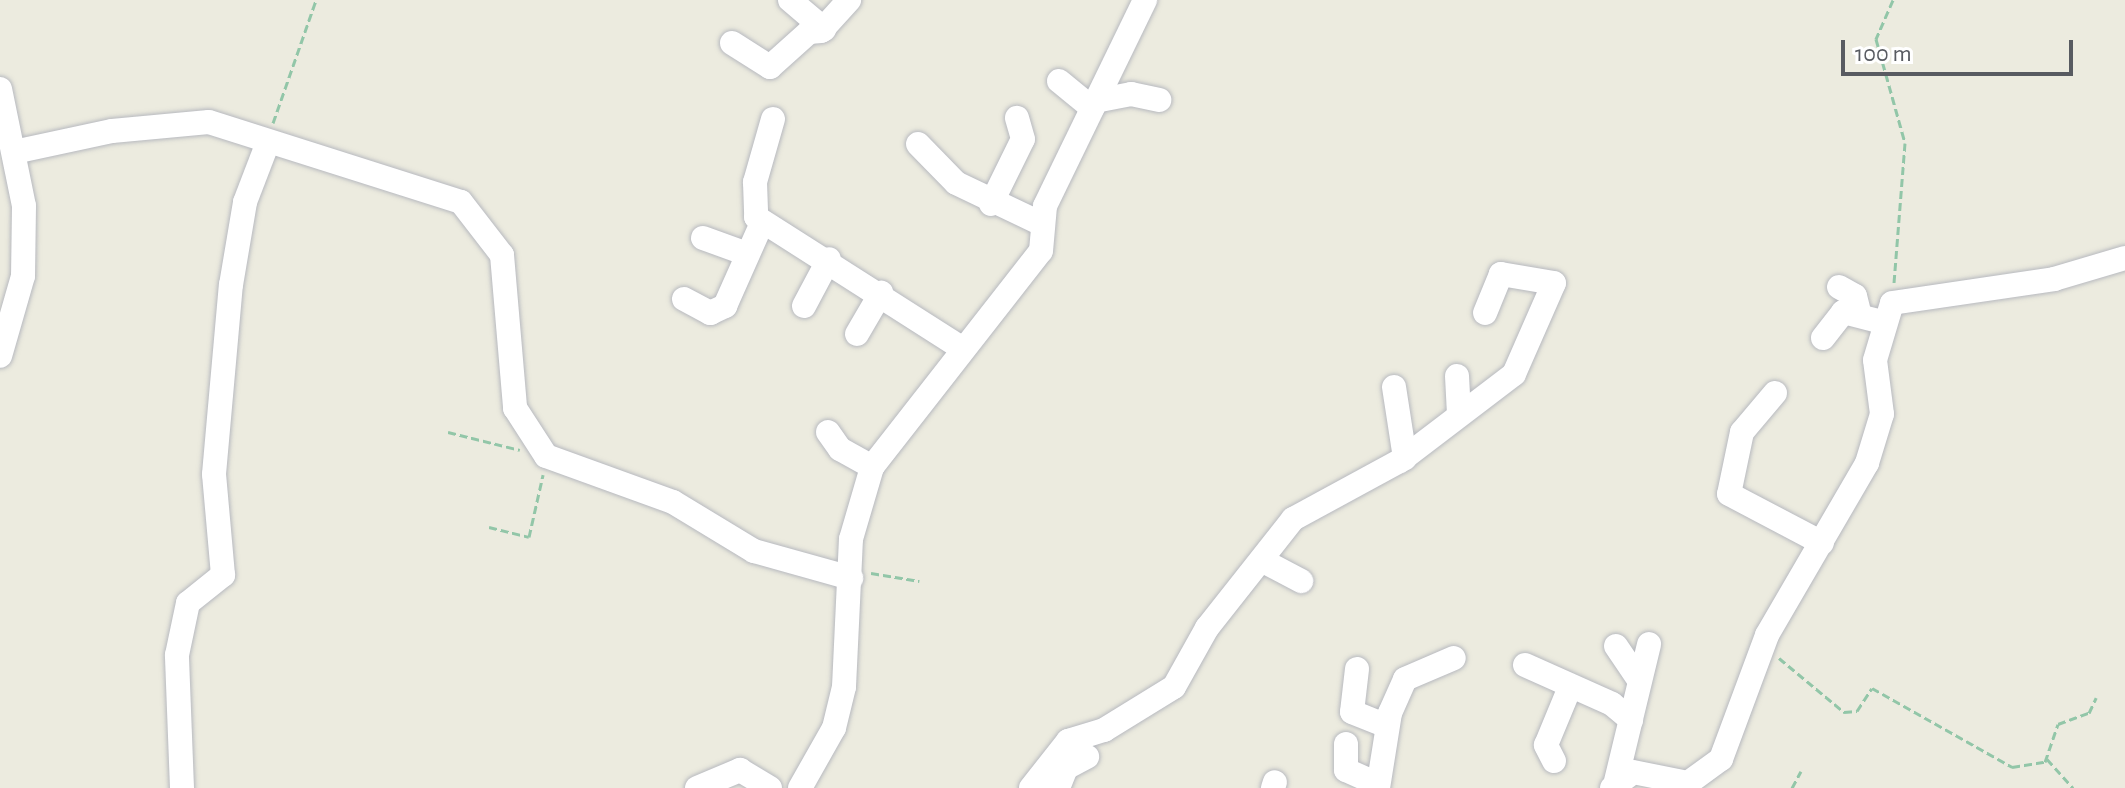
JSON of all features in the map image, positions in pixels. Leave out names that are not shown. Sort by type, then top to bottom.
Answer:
[{"type":"street","points":[[790,0],[824,29]]},
{"type":"street","points":[[732,43],[770,67],[809,32],[824,29],[849,0]]},
{"type":"street","points":[[800,788],[834,728],[844,687],[851,539],[872,467],[960,347],[1041,251],[1042,224],[1135,6]]},
{"type":"street","points":[[1059,81],[1094,104],[1131,94],[1159,100]]},
{"type":"street","points":[[0,89],[24,206],[23,276],[0,356]]},
{"type":"street","points":[[991,204],[1023,139],[1017,118]]},
{"type":"street","points":[[773,119],[752,198],[762,223],[829,259],[960,347]]},
{"type":"street","points":[[14,152],[191,122],[268,142],[461,202],[476,213],[508,274],[515,408],[544,454],[673,502],[754,551],[851,575]]},
{"type":"street","points":[[182,788],[177,655],[188,603],[223,575],[214,474],[231,285],[245,202],[268,142]]},
{"type":"street","points":[[918,144],[956,183],[991,204],[1042,224]]},
{"type":"street","points":[[684,299],[718,313],[736,289],[747,254],[762,223]]},
{"type":"street","points":[[703,238],[747,254]]},
{"type":"street","points":[[1823,338],[1836,315],[1887,313],[2054,279],[2125,258]]},
{"type":"street","points":[[804,306],[829,259]]},
{"type":"street","points":[[1031,788],[1068,741],[1104,730],[1174,687],[1207,628],[1265,562],[1302,512],[1341,499],[1405,458],[1459,410],[1514,374],[1554,283],[1501,274],[1485,313]]},
{"type":"street","points":[[1839,287],[1855,296],[1859,312]]},
{"type":"street","points":[[857,334],[881,293]]},
{"type":"street","points":[[1614,786],[1633,772],[1687,783],[1714,769],[1761,652],[1855,489],[1880,427],[1875,370],[1887,313]]},
{"type":"street","points":[[1457,376],[1459,410]]},
{"type":"street","points":[[1394,387],[1405,458]]},
{"type":"street","points":[[1775,393],[1742,432],[1729,494],[1822,543]]},
{"type":"street","points":[[828,432],[840,449],[872,467]]},
{"type":"street","points":[[1265,562],[1301,581]]},
{"type":"street","points":[[1614,786],[1649,644]]},
{"type":"street","points":[[1616,646],[1639,680]]},
{"type":"street","points":[[1346,744],[1346,770],[1378,786],[1387,726],[1405,679],[1454,658]]},
{"type":"street","points":[[1525,665],[1631,720]]},
{"type":"street","points":[[1357,669],[1352,712],[1387,726]]},
{"type":"street","points":[[1554,761],[1546,745],[1570,687]]},
{"type":"street","points":[[1058,788],[1066,768],[1087,757]]},
{"type":"street","points":[[697,788],[740,770],[770,788]]},
{"type":"path","points":[[268,142],[316,0]]},
{"type":"path","points":[[1887,313],[1905,143],[1876,39],[1893,0]]},
{"type":"path","points":[[448,432],[544,454],[529,537],[489,527]]},
{"type":"path","points":[[851,575],[919,581]]},
{"type":"path","points":[[1761,652],[1778,657],[1844,712],[1857,711],[1872,688],[1996,762],[2019,768],[2055,759],[2073,788]]},
{"type":"path","points":[[2047,759],[2058,724],[2089,713],[2096,698]]},
{"type":"path","points":[[1792,788],[1801,771]]}]
